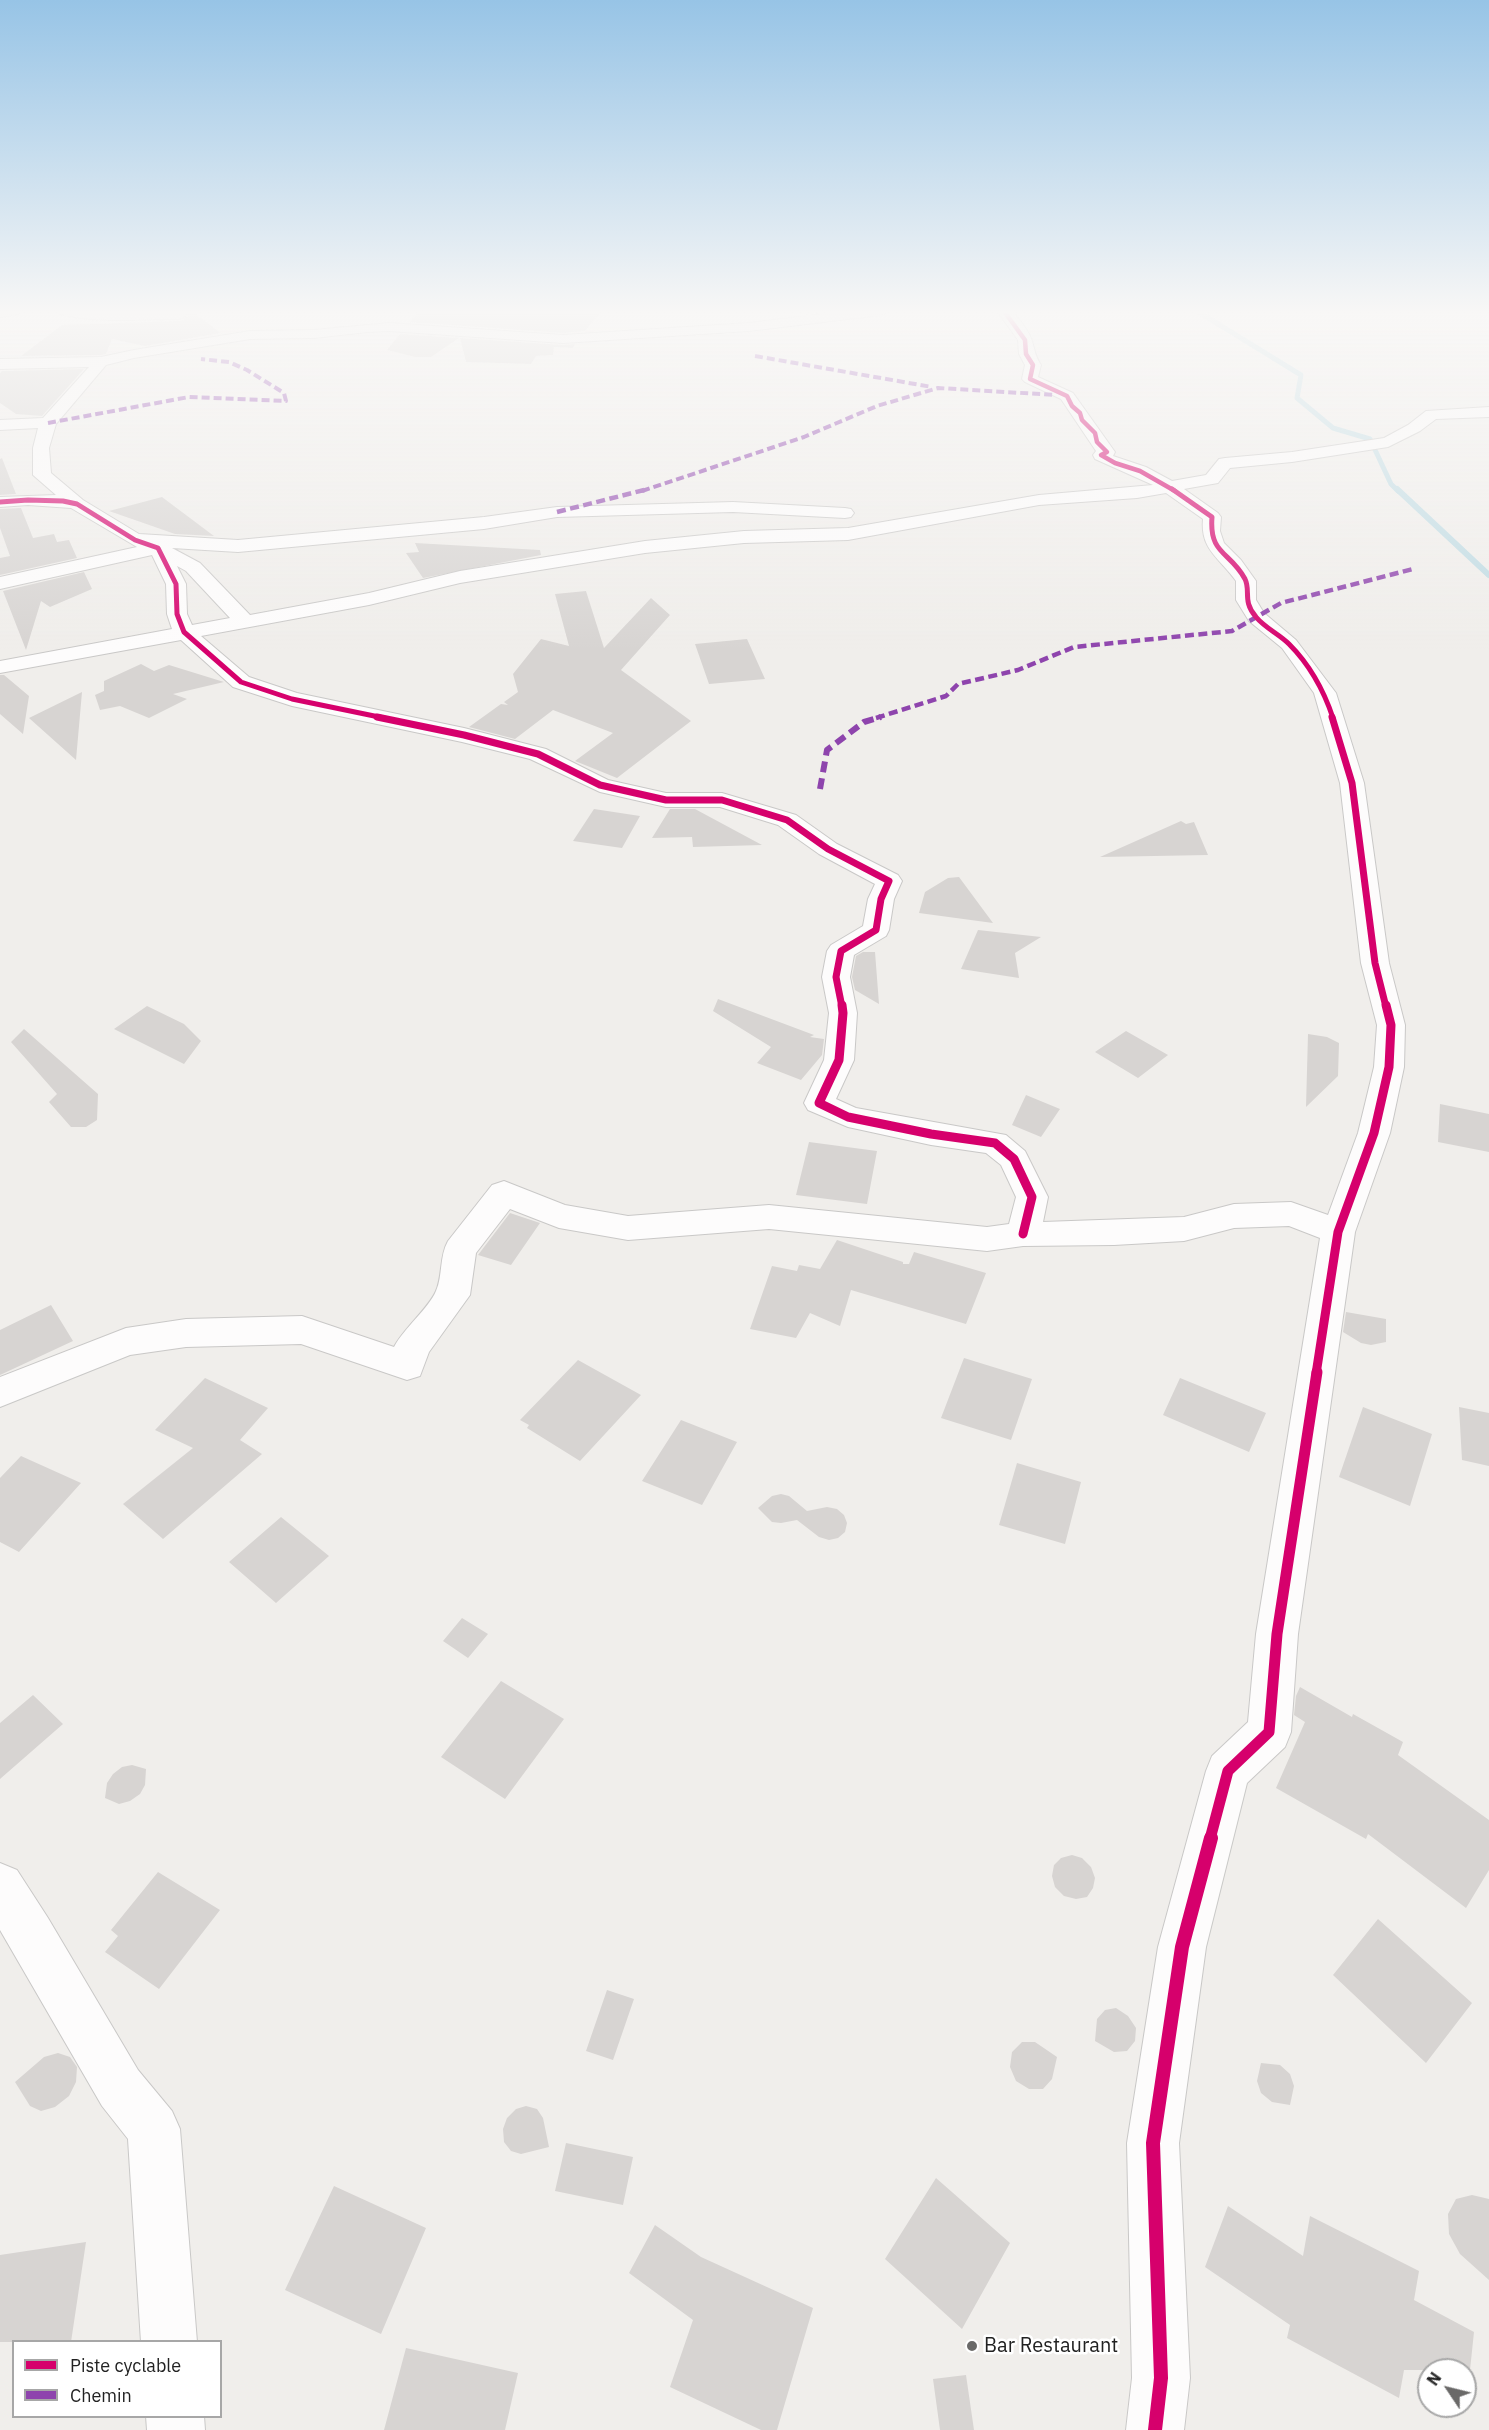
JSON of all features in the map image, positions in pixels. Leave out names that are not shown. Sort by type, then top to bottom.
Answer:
[{"type":"street","points":[[48,424],[40,448],[42,475],[77,504],[135,540],[158,548],[193,567],[245,622]]},
{"type":"street","points":[[1086,424],[1095,433],[1097,442],[1107,452],[1101,455],[1107,460],[1139,470],[1169,487],[1212,517],[1211,531],[1215,545],[1234,564],[1246,581],[1246,600],[1256,617],[1289,644],[1325,693],[1353,783],[1375,963],[1391,1025],[1389,1066],[1374,1133],[1338,1232],[1277,1634],[1269,1732],[1228,1771],[1182,1947],[1153,2143],[1161,2378],[1155,2430]]},
{"type":"street","points":[[135,540],[238,546],[484,523],[557,512],[733,507],[824,513],[886,513],[912,505],[1137,493],[1212,479],[1225,463],[1292,457],[1388,442],[1419,424]]},
{"type":"street","points":[[0,502],[28,500],[63,501],[77,504]]},
{"type":"street","points":[[0,667],[369,599],[460,578],[645,547],[744,537],[848,534],[1039,500]]},
{"type":"street","points":[[158,548],[176,584],[177,614],[184,632],[241,682],[292,699],[464,735],[538,754],[600,784],[666,800],[722,800],[787,820],[828,849],[889,881],[881,898],[876,930],[841,951],[836,977],[843,1013],[839,1060],[819,1103],[848,1117],[931,1134],[995,1143],[1014,1159],[1032,1197],[1023,1234]]},
{"type":"street","points":[[0,583],[158,548]]},
{"type":"street","points":[[0,1392],[126,1342],[186,1333],[302,1330],[407,1366],[412,1347],[453,1294],[460,1250],[504,1193],[559,1216],[628,1228],[769,1217],[987,1239],[1023,1234],[1114,1233],[1184,1229],[1234,1216],[1291,1214],[1338,1232]]},
{"type":"street","points":[[0,1887],[31,1935],[120,2088],[154,2128],[170,2340]]},
{"type":"building","points":[[2,458],[16,494],[0,495],[0,459]]},
{"type":"building","points":[[162,497],[214,536],[175,534],[109,511]]},
{"type":"building","points":[[21,508],[33,538],[54,534],[57,542],[69,540],[77,558],[0,575],[0,558],[10,556],[0,528],[0,509]]},
{"type":"building","points":[[415,543],[540,550],[541,555],[423,578],[406,553],[419,552]]},
{"type":"building","points":[[84,572],[92,589],[50,607],[41,601],[26,650],[3,591]]},
{"type":"building","points":[[586,591],[604,648],[651,598],[670,615],[621,670],[691,721],[617,778],[575,761],[613,733],[553,710],[515,739],[469,727],[501,704],[508,705],[504,702],[518,692],[513,674],[541,639],[569,646],[555,594]]},
{"type":"building","points":[[747,639],[765,679],[709,684],[695,644]]},
{"type":"building","points":[[141,664],[154,671],[169,665],[224,682],[173,694],[187,699],[149,718],[120,706],[100,710],[95,695],[104,691],[104,681]]},
{"type":"building","points":[[0,675],[4,675],[29,696],[23,734],[0,714]]},
{"type":"building","points":[[82,692],[76,760],[29,718]]},
{"type":"building","points":[[594,809],[640,816],[622,848],[573,841]]},
{"type":"building","points":[[670,809],[695,809],[762,845],[693,847],[692,837],[652,838]]},
{"type":"building","points":[[1181,821],[1186,824],[1194,822],[1208,855],[1100,857]]},
{"type":"building","points":[[959,877],[993,923],[919,913],[925,892],[948,878]]},
{"type":"building","points":[[978,930],[1041,937],[1015,953],[1019,978],[961,969]]},
{"type":"building","points":[[863,952],[875,952],[879,1004],[855,990],[852,977],[856,956]]},
{"type":"building","points":[[718,999],[814,1035],[810,1037],[824,1039],[822,1055],[801,1080],[757,1063],[771,1047],[713,1011]]},
{"type":"building","points":[[147,1006],[184,1024],[201,1041],[184,1064],[114,1029]]},
{"type":"building","points":[[24,1029],[98,1094],[97,1120],[86,1127],[71,1127],[49,1102],[57,1094],[11,1042]]},
{"type":"building","points":[[1126,1031],[1168,1055],[1138,1078],[1095,1052]]},
{"type":"building","points":[[1308,1034],[1327,1037],[1339,1043],[1338,1076],[1306,1107]]},
{"type":"building","points":[[1026,1095],[1060,1109],[1041,1137],[1012,1125]]},
{"type":"building","points":[[1440,1104],[1489,1114],[1489,1152],[1438,1142]]},
{"type":"building","points":[[809,1142],[877,1151],[867,1204],[796,1195]]},
{"type":"building","points":[[510,1213],[540,1223],[511,1265],[478,1255]]},
{"type":"building","points":[[837,1240],[903,1262],[903,1264],[909,1264],[914,1252],[986,1273],[966,1324],[851,1290],[840,1326],[810,1313],[796,1338],[750,1329],[772,1266],[797,1271],[799,1265],[820,1269]]},
{"type":"building","points":[[51,1305],[73,1341],[0,1375],[0,1330]]},
{"type":"building","points":[[1346,1312],[1386,1319],[1386,1342],[1371,1345],[1361,1343],[1343,1332]]},
{"type":"building","points":[[964,1358],[1032,1379],[1011,1440],[941,1418]]},
{"type":"building","points":[[578,1360],[641,1395],[580,1461],[527,1428],[529,1425],[520,1420]]},
{"type":"building","points":[[205,1378],[268,1408],[240,1440],[262,1454],[163,1539],[123,1504],[193,1448],[155,1430]]},
{"type":"building","points":[[1180,1378],[1266,1413],[1249,1452],[1163,1415]]},
{"type":"building","points":[[1363,1407],[1432,1434],[1410,1506],[1339,1477]]},
{"type":"building","points":[[1459,1407],[1489,1413],[1489,1466],[1462,1460]]},
{"type":"building","points":[[681,1420],[737,1442],[702,1505],[642,1481]]},
{"type":"building","points":[[21,1456],[81,1483],[19,1552],[0,1542],[0,1478]]},
{"type":"building","points":[[1017,1463],[1081,1482],[1065,1544],[999,1525]]},
{"type":"building","points":[[781,1494],[789,1496],[807,1511],[827,1507],[837,1509],[844,1515],[847,1523],[845,1532],[838,1538],[829,1540],[819,1537],[797,1520],[772,1522],[758,1508],[772,1496]]},
{"type":"building","points":[[281,1517],[329,1556],[276,1603],[229,1562]]},
{"type":"building","points":[[462,1618],[488,1634],[468,1658],[443,1641]]},
{"type":"building","points":[[501,1681],[564,1719],[505,1799],[441,1757]]},
{"type":"building","points":[[1300,1687],[1352,1717],[1353,1714],[1403,1742],[1398,1755],[1489,1820],[1489,1870],[1466,1908],[1368,1834],[1366,1839],[1276,1788],[1305,1722],[1294,1715],[1296,1696]]},
{"type":"building","points":[[33,1695],[63,1724],[0,1779],[0,1723]]},
{"type":"building","points":[[132,1765],[146,1769],[145,1785],[140,1794],[130,1801],[119,1804],[105,1798],[107,1783],[113,1774],[122,1767]]},
{"type":"building","points":[[1072,1855],[1082,1858],[1091,1867],[1095,1878],[1093,1888],[1087,1897],[1076,1899],[1064,1896],[1055,1887],[1052,1876],[1054,1865],[1061,1858]]},
{"type":"building","points":[[158,1872],[220,1910],[159,1989],[105,1952],[118,1936],[111,1930]]},
{"type":"building","points":[[1378,1919],[1472,2003],[1426,2063],[1333,1975]]},
{"type":"building","points":[[607,1990],[634,1999],[613,2060],[586,2051]]},
{"type":"building","points":[[1116,2008],[1128,2016],[1136,2028],[1135,2041],[1127,2051],[1114,2052],[1095,2041],[1097,2019],[1105,2010]]},
{"type":"building","points":[[1022,2042],[1035,2042],[1057,2057],[1052,2079],[1043,2089],[1029,2089],[1016,2081],[1010,2067],[1012,2052]]},
{"type":"building","points":[[58,2053],[70,2057],[77,2067],[76,2082],[69,2096],[55,2107],[41,2111],[30,2106],[15,2082],[44,2057]]},
{"type":"building","points":[[1261,2063],[1280,2065],[1290,2074],[1294,2086],[1290,2105],[1272,2102],[1261,2093],[1257,2081]]},
{"type":"building","points":[[526,2106],[537,2109],[543,2118],[549,2147],[521,2154],[511,2151],[504,2142],[503,2129],[507,2118],[516,2109]]},
{"type":"building","points":[[566,2143],[633,2157],[623,2205],[555,2191]]},
{"type":"building","points":[[936,2178],[1010,2243],[962,2329],[885,2259]]},
{"type":"building","points":[[334,2186],[426,2228],[381,2334],[285,2290]]},
{"type":"building","points":[[1472,2195],[1489,2199],[1489,2280],[1460,2254],[1449,2234],[1448,2214],[1456,2199]]},
{"type":"building","points":[[1228,2206],[1303,2256],[1310,2216],[1419,2271],[1414,2300],[1474,2332],[1471,2358],[1417,2358],[1417,2370],[1404,2370],[1399,2398],[1287,2338],[1290,2325],[1205,2267]]},
{"type":"building","points":[[655,2225],[701,2257],[813,2308],[777,2430],[761,2430],[670,2387],[693,2320],[629,2273]]},
{"type":"building","points":[[86,2242],[71,2340],[0,2342],[0,2255]]},
{"type":"building","points":[[406,2348],[518,2373],[505,2430],[384,2430]]},
{"type":"building","points":[[966,2375],[974,2430],[940,2430],[933,2379]]},
{"type":"waterway","points":[[1329,424],[1333,428],[1370,439],[1391,484],[1398,491]]},
{"type":"waterway","points":[[1397,489],[1489,575]]},
{"type":"marked path","points":[[557,512],[653,488],[804,437],[834,424]]},
{"type":"marked path","points":[[820,789],[827,750],[864,722],[946,696],[958,684],[1018,670],[1074,647],[1232,631],[1281,603],[1413,569]]},
{"type":"cycle path","points":[[1086,424],[1095,433],[1097,442],[1107,452],[1101,455],[1110,461],[1150,476],[1212,517],[1211,531],[1215,545],[1234,564],[1246,581],[1246,600],[1256,617],[1289,644],[1325,693],[1352,783],[1375,963],[1391,1025],[1389,1067],[1374,1133],[1338,1232],[1277,1634],[1269,1732],[1228,1771],[1182,1947],[1153,2143],[1161,2378],[1155,2430]]},
{"type":"cycle path","points":[[0,502],[28,500],[63,501],[77,504],[135,540],[158,548],[176,584],[177,614],[184,632],[241,682],[292,699],[464,735],[538,754],[600,785],[666,800],[722,800],[787,820],[828,849],[889,881],[881,899],[876,930],[841,951],[836,977],[843,1013],[839,1060],[819,1103],[848,1117],[931,1134],[995,1143],[1014,1159],[1032,1197],[1023,1234]]},
{"type":"place","name":"Bar Restaurant","points":[[972,2346]]}]
